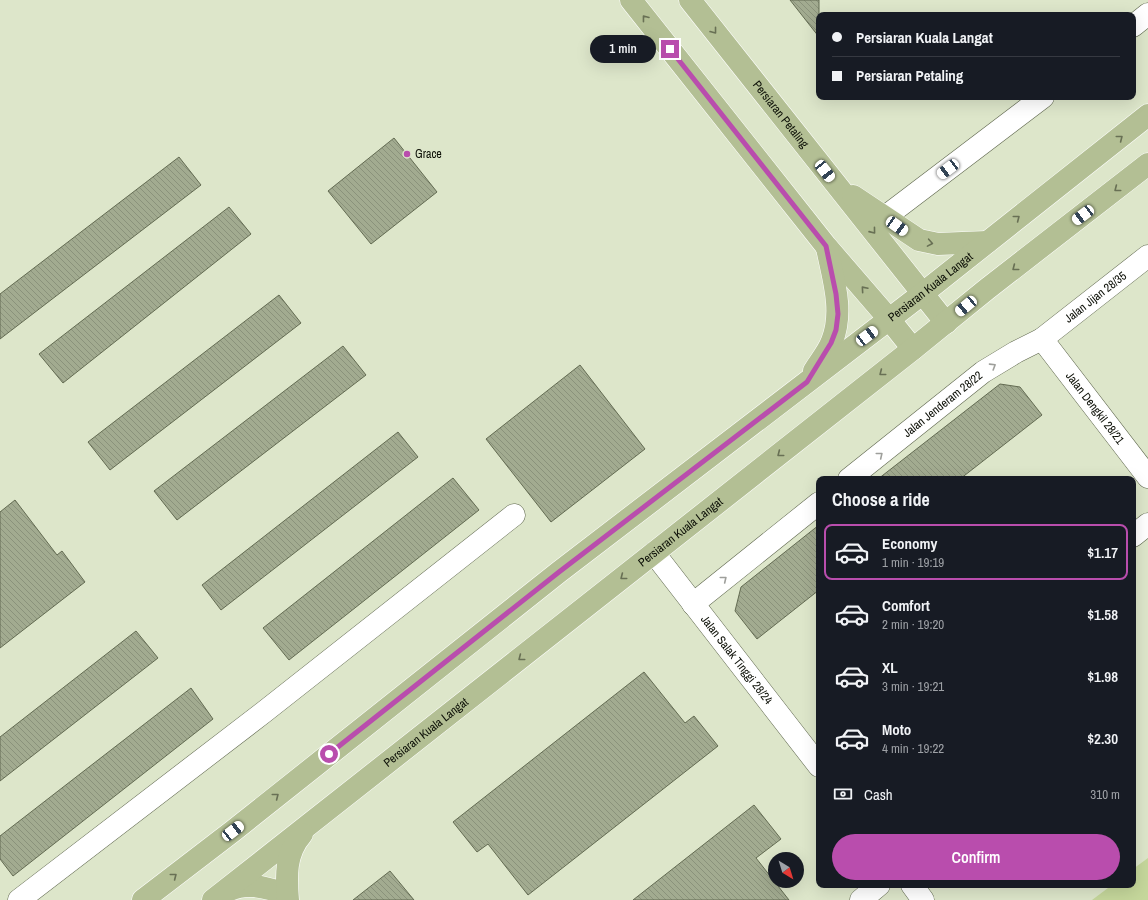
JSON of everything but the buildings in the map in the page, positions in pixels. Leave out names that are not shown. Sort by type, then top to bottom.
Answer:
[{"type":"main road","points":[[631,0],[826,246],[913,349]]},
{"type":"main road","name":"Persiaran Petaling","points":[[690,0],[946,323]]},
{"type":"main road","name":"Persiaran Kuala Langat","points":[[143,900],[233,831],[559,572],[922,294],[1148,115]]},
{"type":"main road","name":"Persiaran Kuala Langat","points":[[214,899],[946,323],[987,289],[1148,164]]},
{"type":"main road","points":[[834,183],[920,240],[929,243],[950,244],[987,242]]},
{"type":"main road","points":[[807,382],[831,343],[836,330],[838,314],[836,294],[826,246]]},
{"type":"main road","points":[[214,899],[234,887],[262,887],[285,897],[288,862],[295,842],[315,820]]},
{"type":"street","points":[[1136,24],[1148,14]]},
{"type":"street","points":[[885,217],[1039,100]]},
{"type":"street","name":"Jalan Jijan 28/35","points":[[1042,339],[1148,256]]},
{"type":"street","name":"Jalan Dengkil 28/21","points":[[1042,339],[1148,477]]},
{"type":"street","name":"Jalan Jenderam 28/22","points":[[854,476],[983,372],[1016,352],[1042,339]]},
{"type":"street","points":[[693,604],[816,505]]},
{"type":"street","points":[[19,900],[264,712],[514,514]]},
{"type":"street","points":[[1136,534],[1148,524]]},
{"type":"street","name":"Jalan Salak Tinggi 28/24","points":[[654,553],[816,762]]},
{"type":"street","points":[[860,900],[875,888]]},
{"type":"street","points":[[914,888],[923,900]]},
{"type":"green space","points":[[1148,858],[1148,900],[1092,900],[1108,888],[1136,888],[1136,867]]},
{"type":"place","name":"Grace","points":[[407,154]]},
{"type":"route","points":[[329,754],[559,572],[807,382],[831,343],[836,330],[838,314],[836,294],[826,246],[670,49]]}]
